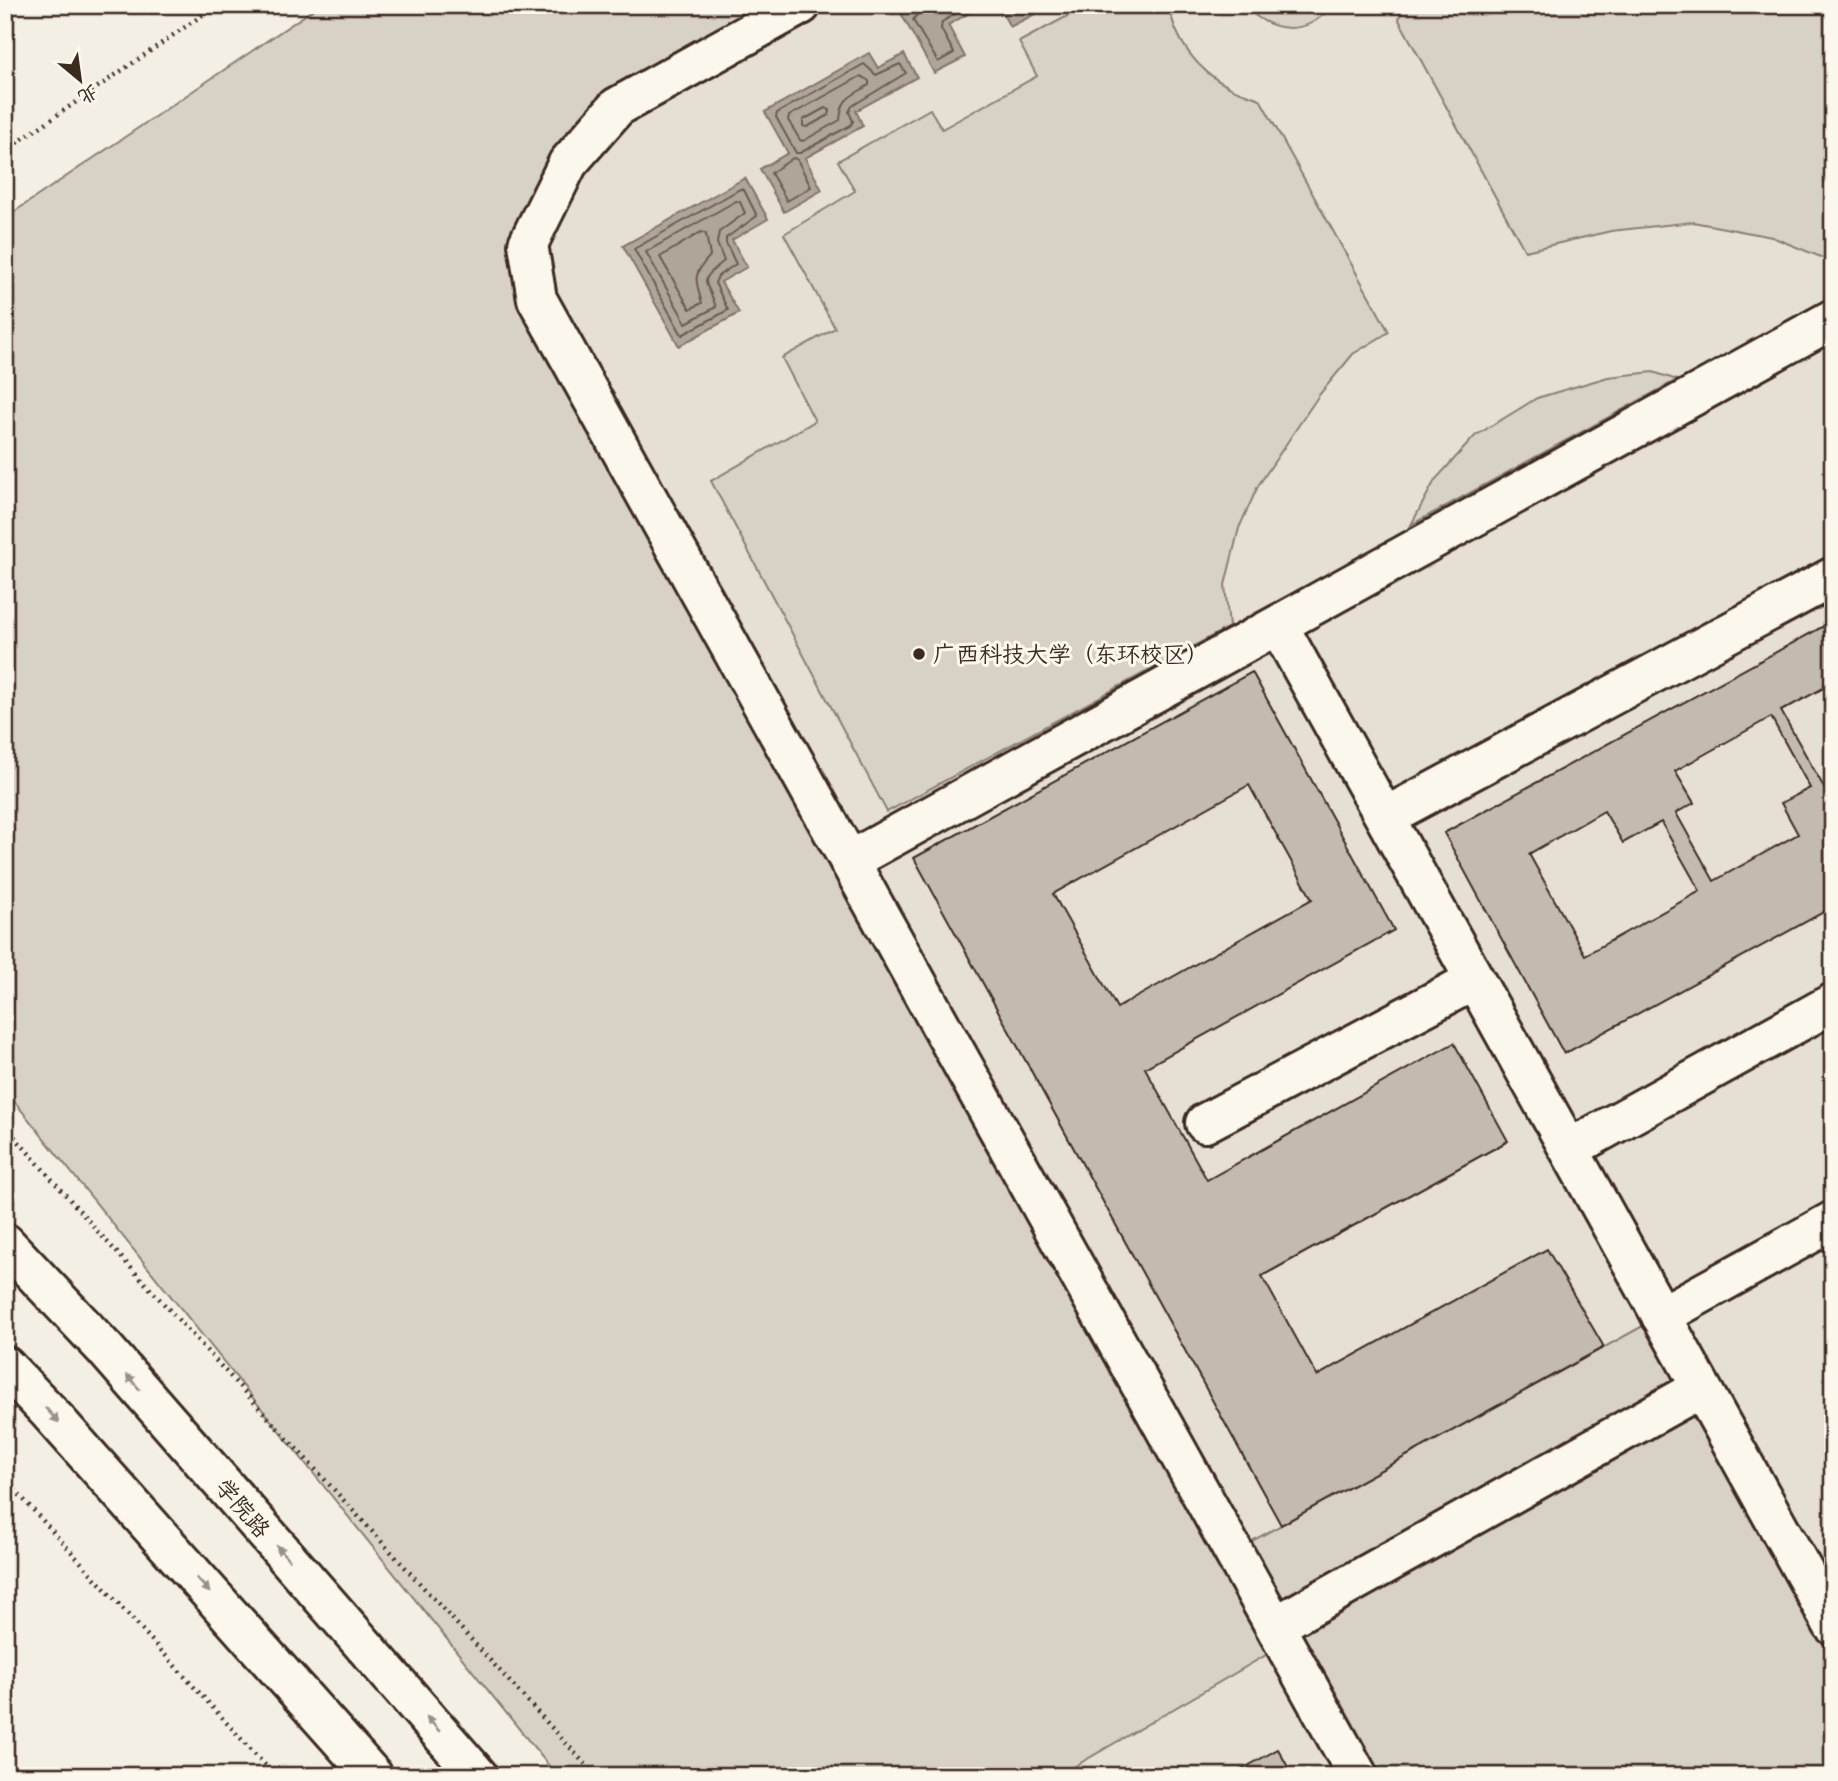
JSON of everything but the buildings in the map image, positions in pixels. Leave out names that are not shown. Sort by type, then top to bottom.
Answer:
[{"type":"main road","points":[[801,5],[617,107],[568,163],[528,244],[537,299],[1358,1776]]},
{"type":"main road","points":[[849,861],[1833,319]]},
{"type":"main road","points":[[1384,817],[1833,577]]},
{"type":"main road","points":[[1278,625],[1833,1625]]},
{"type":"main road","points":[[1205,1124],[1475,980]]},
{"type":"main road","points":[[1569,1149],[1833,1003]]},
{"type":"main road","points":[[1661,1316],[1833,1221]]},
{"type":"main road","name":"学院路","points":[[5,1243],[104,1349],[478,1776]]},
{"type":"main road","points":[[5,1366],[373,1776]]},
{"type":"main road","points":[[1275,1626],[1701,1388]]},
{"type":"path","points":[[5,151],[217,5]]},
{"type":"path","points":[[5,1126],[100,1234],[596,1776]]},
{"type":"path","points":[[5,1479],[275,1776]]},
{"type":"shaded area","name":"广西科技大学（东环校区）","points":[[320,5],[1833,5],[1833,1776],[557,1776],[5,1090],[5,218]]},
{"type":"shaded area","points":[[320,5],[801,5],[617,107],[528,244],[1234,1551],[1661,1316],[1833,1656],[1833,1776],[1358,1776],[1285,1644],[1058,1776],[557,1776],[5,1090],[5,218]]},
{"type":"shaded area","points":[[1088,5],[1169,5],[1182,42],[1198,63],[1229,87],[1260,99],[1389,332],[1353,354],[1319,395],[1258,486],[1239,528],[1225,585],[1229,627],[887,812],[711,481],[815,421],[782,358],[835,328],[784,234],[855,191],[838,161],[930,109],[942,129],[1037,76],[1019,42]]},
{"type":"shaded area","points":[[1245,5],[1332,5],[1312,23],[1288,28],[1265,22]]},
{"type":"shaded area","points":[[1402,5],[1833,5],[1833,262],[1772,237],[1693,222],[1611,231],[1525,251],[1399,20]]},
{"type":"shaded area","points":[[1653,372],[1677,380],[1411,525],[1435,480],[1475,436],[1537,398],[1608,377]]},
{"type":"water","points":[[919,5],[984,5],[948,25],[965,57],[934,73],[902,15]]},
{"type":"water","points":[[998,5],[1033,5],[1037,13],[1010,27]]},
{"type":"water","points":[[869,53],[878,68],[904,54],[917,77],[856,111],[863,126],[805,158],[822,190],[784,212],[760,169],[788,153],[765,112]]},
{"type":"water","points":[[745,178],[768,219],[732,240],[747,267],[721,282],[739,313],[679,346],[623,246]]},
{"type":"place","name":"广西科技大学（东环校区）","points":[[919,654]]}]
